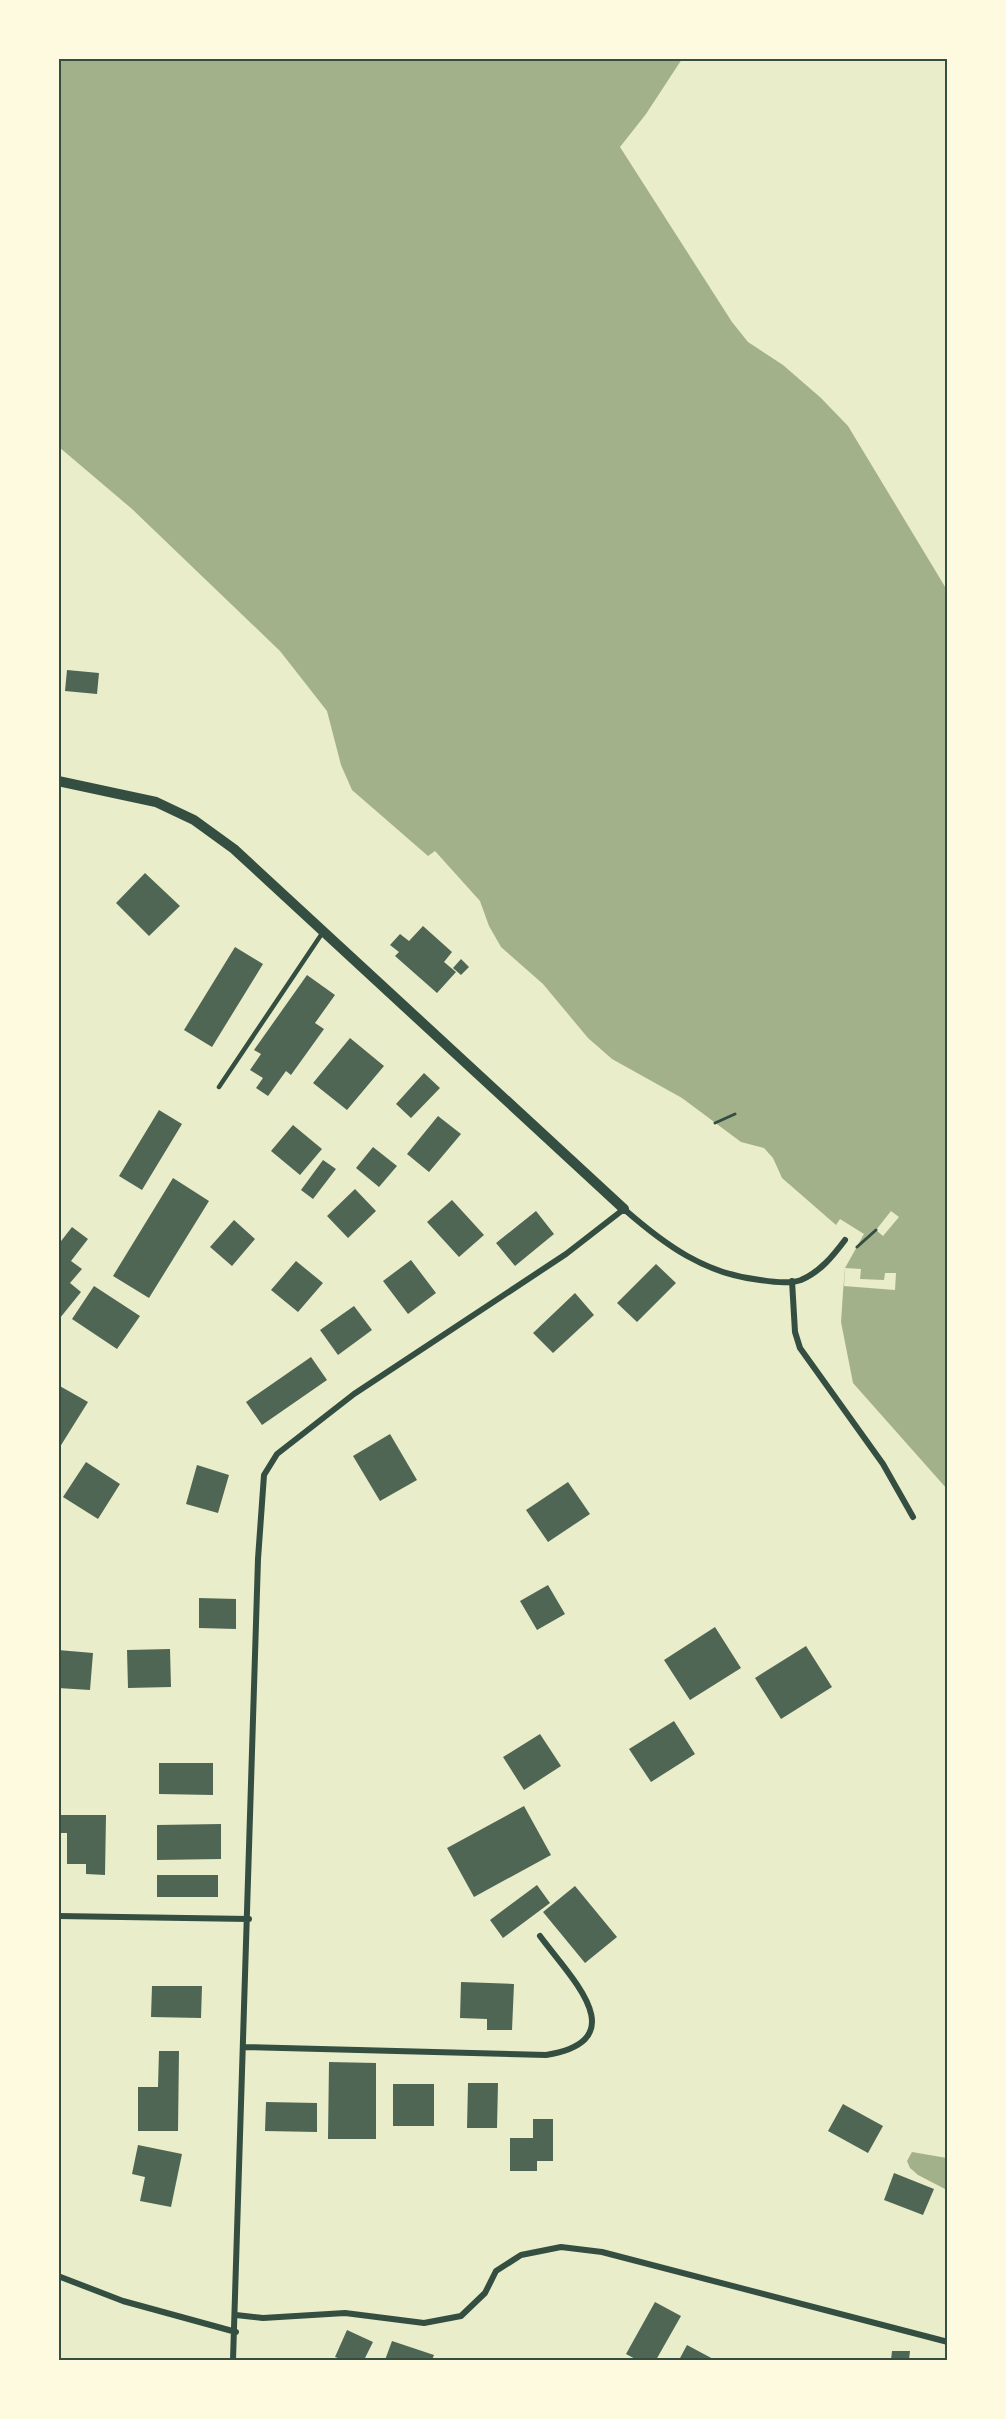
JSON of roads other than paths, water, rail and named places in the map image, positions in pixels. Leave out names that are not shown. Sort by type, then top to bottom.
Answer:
[{"type":"street","points":[[58,781],[156,802],[194,820],[234,849],[624,1209],[658,1239],[706,1267],[739,1278],[771,1282],[799,1281],[819,1270],[845,1240]]},
{"type":"street","points":[[233,2361],[236,2332],[258,1571],[264,1475],[277,1454],[354,1394],[566,1254],[624,1209]]},
{"type":"street","points":[[792,1281],[795,1332],[800,1348],[883,1464],[913,1517]]},
{"type":"street","points":[[58,1916],[249,1919]]},
{"type":"street","points":[[243,2047],[546,2055],[570,2051],[585,2041],[592,2029],[593,2017],[582,1994],[540,1936]]},
{"type":"street","points":[[236,2315],[274,2318],[345,2313],[424,2323],[461,2316],[485,2294],[496,2271],[521,2255],[561,2247],[602,2252],[948,2342]]},
{"type":"street","points":[[58,2276],[123,2301],[236,2332]]},
{"type":"lane","points":[[219,1087],[323,932]]}]
